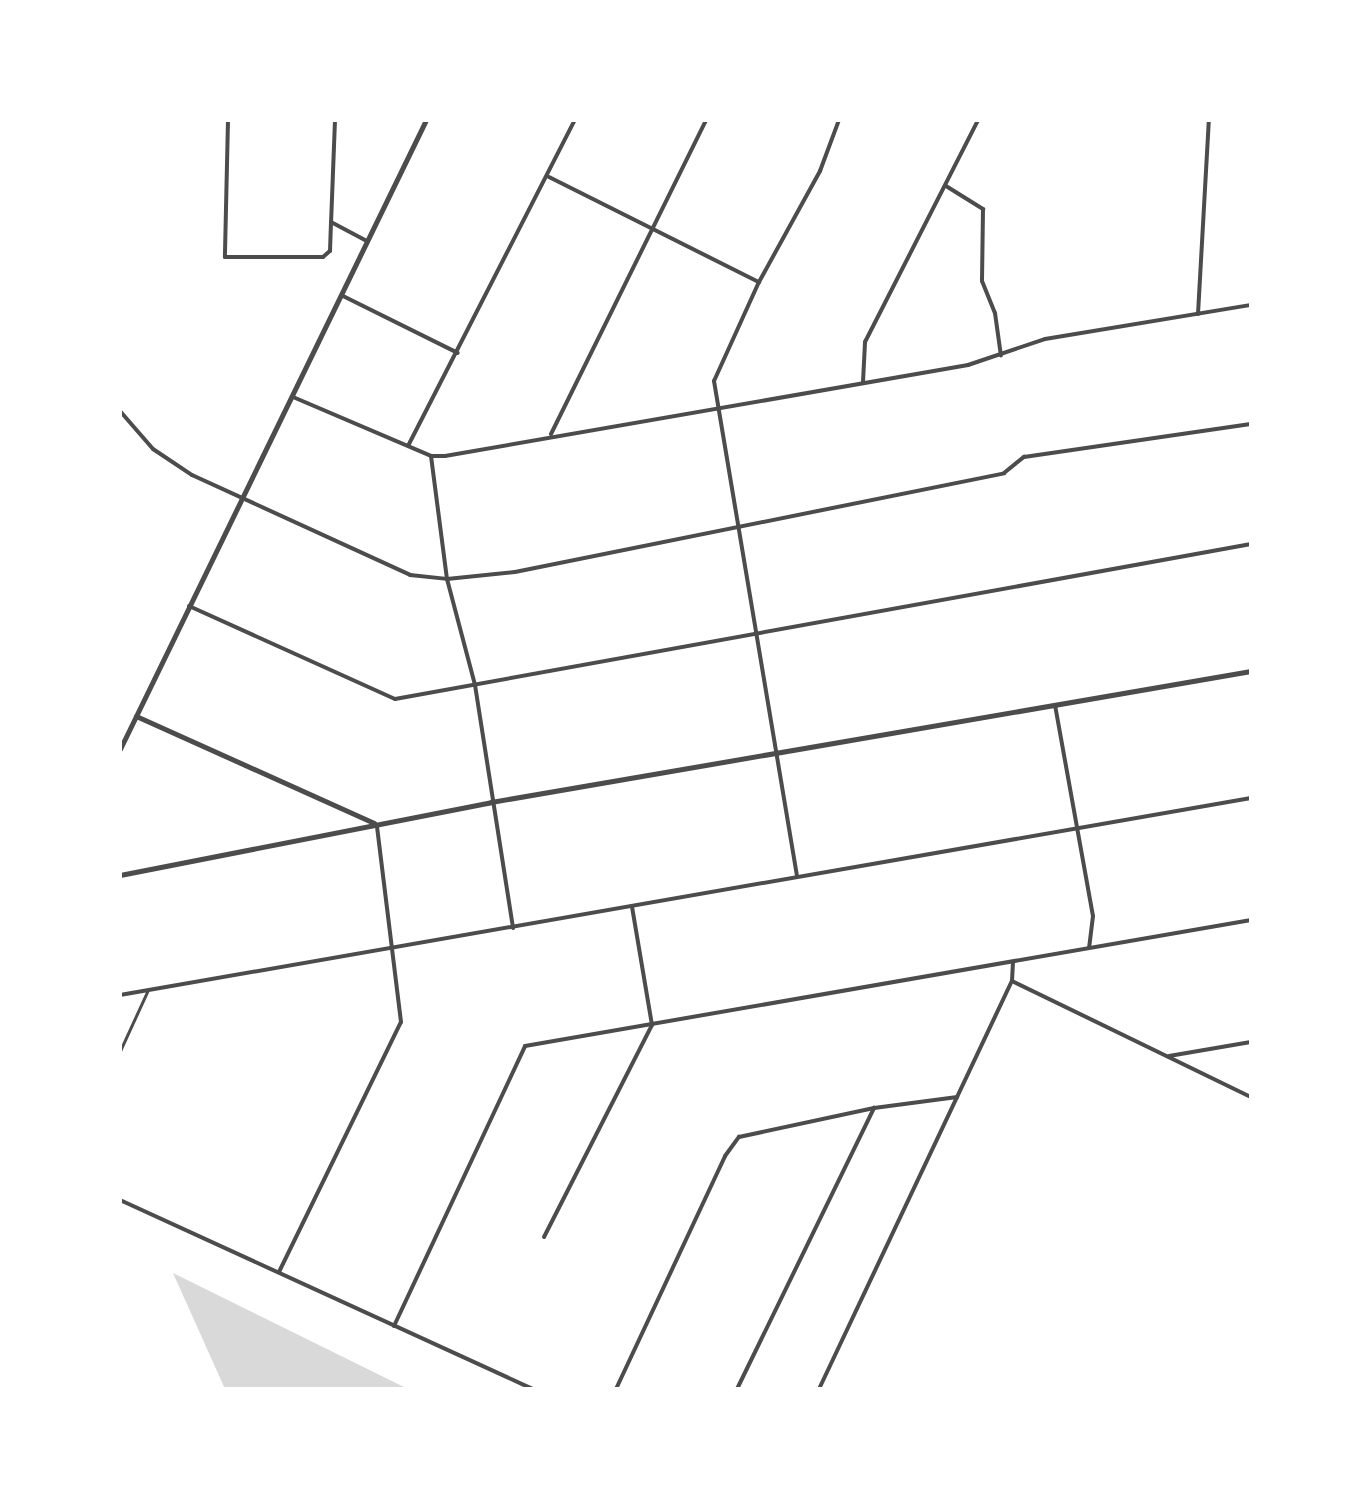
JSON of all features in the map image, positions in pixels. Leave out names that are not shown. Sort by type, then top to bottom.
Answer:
[{"type":"street","points":[[228,120],[225,257],[323,256],[330,251],[335,120]]},
{"type":"street","points":[[120,749],[426,120]]},
{"type":"street","points":[[409,444],[576,120]]},
{"type":"street","points":[[550,435],[706,120]]},
{"type":"street","points":[[797,876],[715,371],[820,171],[838,120]]},
{"type":"street","points":[[864,382],[865,342],[978,120]]},
{"type":"street","points":[[1198,314],[1209,120]]},
{"type":"street","points":[[548,176],[759,282]]},
{"type":"street","points":[[946,186],[983,210],[982,281],[995,313],[1001,356]]},
{"type":"street","points":[[330,222],[366,241]]},
{"type":"street","points":[[343,296],[458,353]]},
{"type":"street","points":[[290,396],[430,456],[864,382],[1001,356],[1045,338],[1251,305]]},
{"type":"street","points":[[120,411],[153,449],[192,474],[410,576],[447,579],[515,572],[1004,473],[1024,457],[1251,424]]},
{"type":"street","points":[[430,456],[447,579],[476,685],[513,928]]},
{"type":"street","points":[[189,606],[395,699],[1251,544]]},
{"type":"street","points":[[120,875],[491,802],[1251,671]]},
{"type":"street","points":[[1056,705],[1093,916],[1089,948]]},
{"type":"street","points":[[136,716],[376,824]]},
{"type":"street","points":[[120,995],[1251,798]]},
{"type":"street","points":[[279,1272],[400,1022],[395,948],[376,824]]},
{"type":"street","points":[[544,1238],[652,1025],[632,907]]},
{"type":"street","points":[[394,1326],[525,1046],[1251,920]]},
{"type":"street","points":[[819,1389],[1012,981],[1013,962]]},
{"type":"street","points":[[1012,981],[1251,1097]]},
{"type":"street","points":[[1169,1056],[1251,1042]]},
{"type":"street","points":[[616,1389],[726,1156],[740,1137],[874,1108],[957,1097]]},
{"type":"street","points":[[737,1389],[874,1108]]},
{"type":"street","points":[[120,1200],[532,1389]]},
{"type":"lane","points":[[120,1051],[148,990]]},
{"type":"shaded area","points":[[173,1273],[408,1389],[225,1389]]}]
